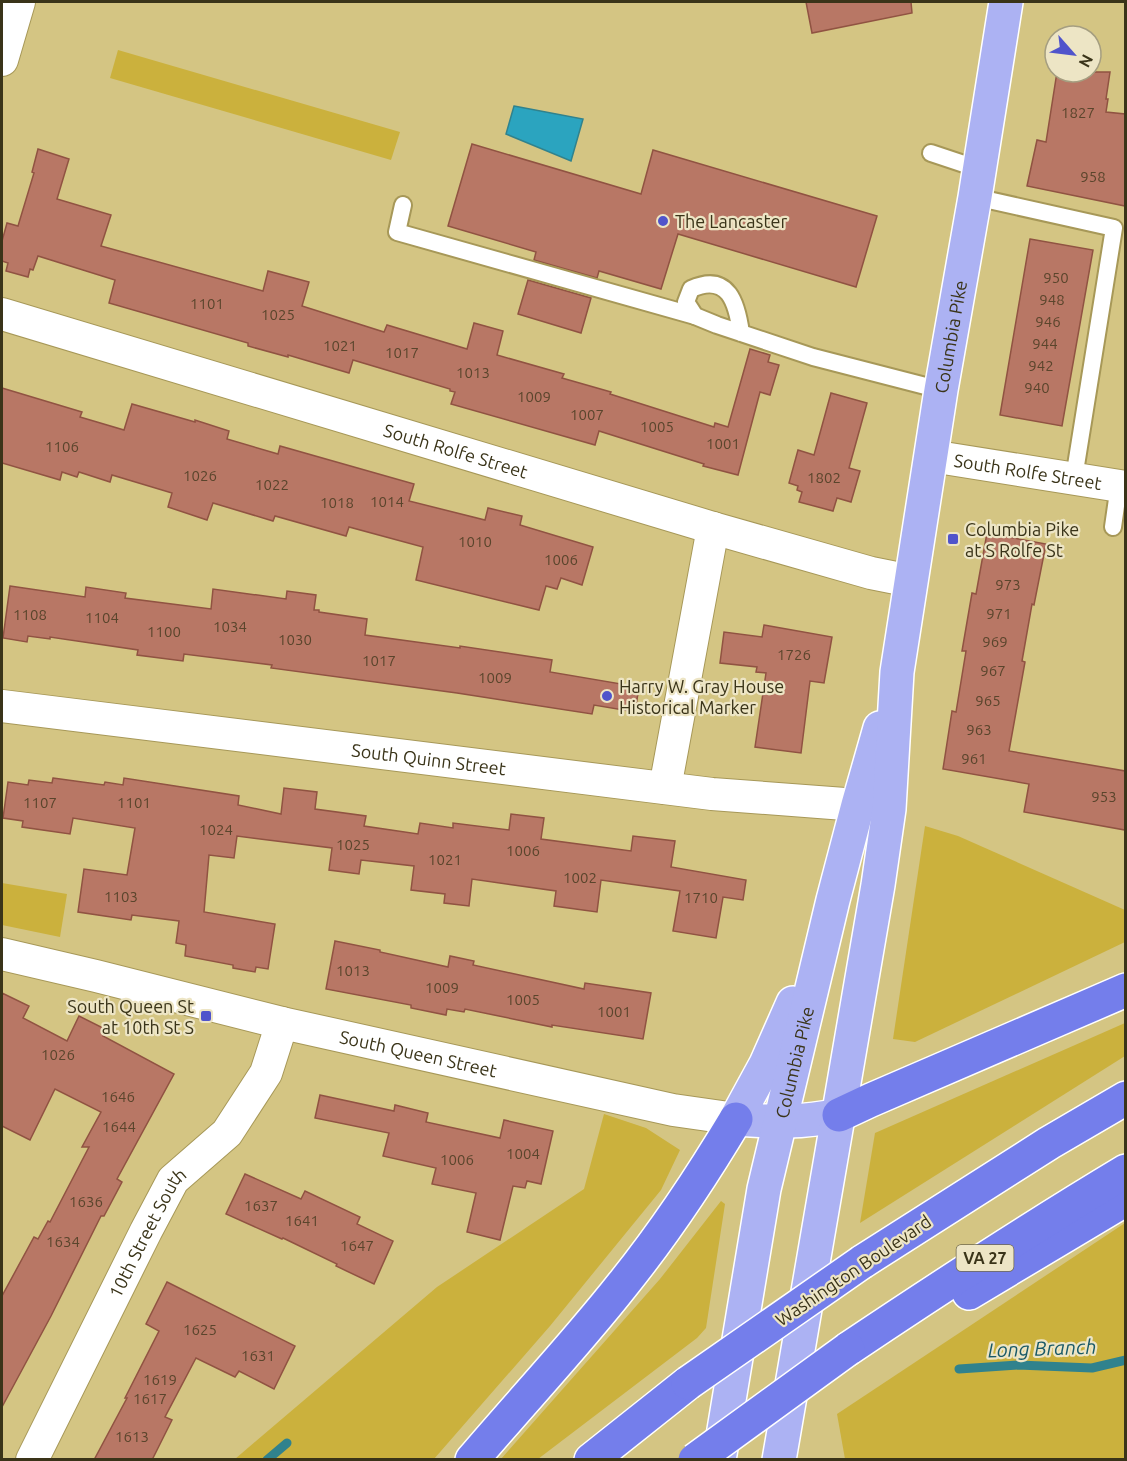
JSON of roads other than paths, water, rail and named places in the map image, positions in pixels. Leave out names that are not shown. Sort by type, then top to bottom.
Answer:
[{"type":"highway","points":[[839,1115],[1125,990]]},
{"type":"highway","name":"Washington Boulevard","points":[[591,1460],[688,1383],[862,1262],[1049,1143],[1125,1098]]},
{"type":"highway","points":[[472,1460],[623,1284],[676,1214],[736,1119]]},
{"type":"highway","name":"VA 27","points":[[695,1460],[848,1349],[979,1262],[1125,1171]]},
{"type":"highway","points":[[848,1349],[976,1290],[1125,1199]]},
{"type":"main road","name":"Columbia Pike","points":[[779,1460],[878,885],[889,809],[897,672],[910,581],[1006,2]]},
{"type":"main road","name":"Columbia Pike","points":[[719,1460],[764,1189],[833,900],[897,672]]},
{"type":"main road","points":[[736,1119],[752,1093],[788,1016],[833,900]]},
{"type":"main road","name":"South Queen Street","points":[[736,1119],[780,1122],[839,1115]]},
{"type":"street","points":[[2,60],[19,2]]},
{"type":"street","name":"South Rolfe Street","points":[[2,314],[713,528],[871,573],[910,581]]},
{"type":"street","name":"South Rolfe Street","points":[[931,456],[1122,486]]},
{"type":"street","points":[[665,788],[713,528]]},
{"type":"street","name":"South Quinn Street","points":[[2,706],[712,794],[858,806]]},
{"type":"street","name":"South Queen Street","points":[[2,954],[282,1023],[673,1110],[736,1119]]},
{"type":"street","name":"10th Street South","points":[[32,1460],[173,1180],[227,1132],[266,1073],[282,1023]]},
{"type":"lane","points":[[931,153],[977,183],[1114,228],[1074,478]]},
{"type":"lane","points":[[403,205],[397,232],[695,316],[813,357],[941,390]]},
{"type":"lane","points":[[695,316],[686,302],[691,289],[703,284],[720,286],[731,296],[738,314],[741,333]]},
{"type":"lane","points":[[1113,527],[1122,486]]},
{"type":"water","points":[[514,106],[583,119],[571,161],[506,134]]},
{"type":"waterway","name":"Long Branch","points":[[959,1369],[1018,1365],[1092,1368],[1126,1360]]},
{"type":"waterway","name":"Long Branch","points":[[267,1460],[287,1443]]},
{"type":"place","name":"The Lancaster","points":[[663,221]]},
{"type":"place","name":"Columbia Pike at S Rolfe St","points":[[953,539]]},
{"type":"place","name":"Harry W. Gray House Historical Marker","points":[[607,696]]},
{"type":"place","name":"South Queen St at 10th St S","points":[[206,1016]]}]
